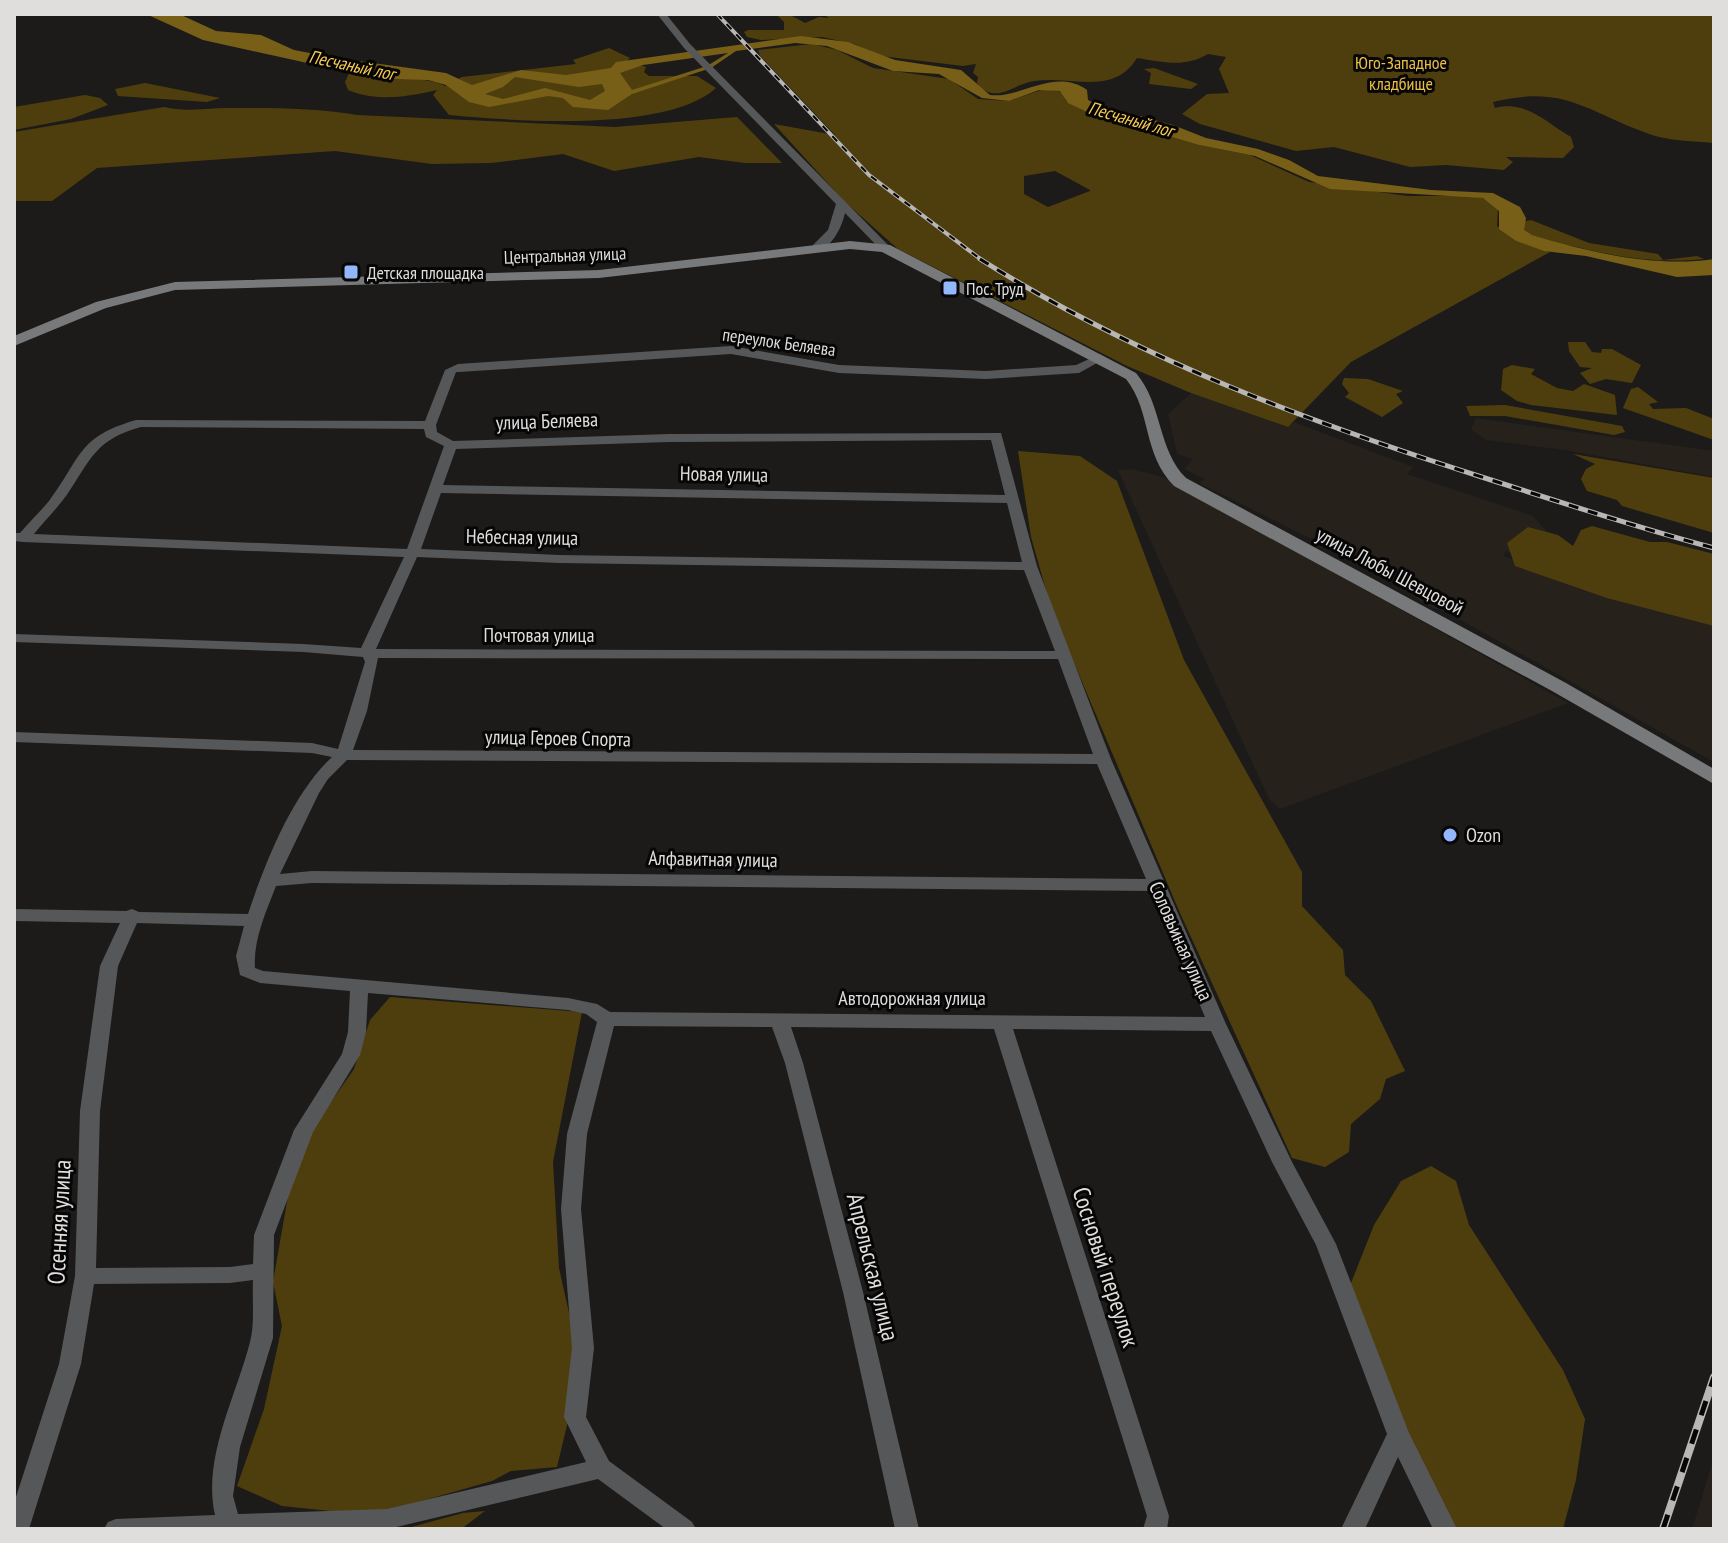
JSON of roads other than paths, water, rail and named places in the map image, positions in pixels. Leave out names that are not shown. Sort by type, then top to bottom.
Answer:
[{"type":"street","points":[[661,14],[687,46],[885,248]]},
{"type":"street","points":[[815,249],[831,237],[841,205]]},
{"type":"street","name":"Центральная улица","points":[[14,341],[119,299],[197,283],[599,274],[859,245],[885,248]]},
{"type":"street","name":"улица Любы Шевцовой","points":[[885,248],[1131,376],[1143,389],[1159,456],[1180,482],[1545,680],[1714,778]]},
{"type":"street","name":"переулок Беляева","points":[[430,425],[451,370],[731,350],[839,369],[986,375],[1079,369],[1100,358]]},
{"type":"street","points":[[18,538],[53,505],[77,469],[78,459],[90,444],[111,431],[153,422],[430,425],[431,434],[451,445],[412,554],[383,610],[368,648],[372,662],[344,755],[321,776],[300,811],[254,920],[243,963],[246,971],[273,979],[568,1004],[591,1009],[607,1019],[577,1134],[571,1209],[583,1348],[575,1417],[601,1468],[684,1529]]},
{"type":"street","name":"улица Беляева","points":[[451,445],[639,438],[996,436]]},
{"type":"street","name":"Соловьиная улица","points":[[996,436],[1030,566],[1103,759],[1217,1024],[1282,1162],[1326,1244],[1398,1434],[1445,1529]]},
{"type":"street","name":"Новая улица","points":[[437,489],[1011,499]]},
{"type":"street","name":"Небесная улица","points":[[18,538],[412,554],[1030,566]]},
{"type":"street","name":"Почтовая улица","points":[[14,638],[371,653],[1064,655]]},
{"type":"street","name":"улица Героев Спорта","points":[[14,737],[312,748],[344,755],[1103,759]]},
{"type":"street","name":"Алфавитная улица","points":[[270,881],[328,877],[1155,885]]},
{"type":"street","points":[[14,915],[132,915],[254,920]]},
{"type":"street","name":"Осенняя улица","points":[[17,1529],[70,1364],[85,1276],[90,1111],[109,966],[132,915]]},
{"type":"street","points":[[229,1526],[222,1496],[229,1447],[262,1338],[264,1235],[304,1130],[351,1055],[359,986]]},
{"type":"street","name":"Автодорожная улица","points":[[607,1019],[1217,1024]]},
{"type":"street","name":"Апрельская улица","points":[[779,1020],[794,1063],[849,1276],[907,1529]]},
{"type":"street","name":"Сосновый переулок","points":[[1001,1021],[1158,1516],[1155,1529]]},
{"type":"street","points":[[85,1276],[230,1275],[261,1271]]},
{"type":"street","points":[[1353,1529],[1398,1434]]},
{"type":"street","points":[[116,1529],[387,1519],[601,1468]]},
{"type":"water","name":"Песчаный лог","points":[[146,14],[179,14],[216,31],[261,35],[294,50],[446,73],[472,85],[521,70],[566,75],[611,68],[616,62],[801,36],[848,42],[895,60],[961,70],[990,95],[1013,93],[1050,83],[1075,84],[1087,90],[1088,100],[1099,105],[1173,125],[1206,138],[1258,149],[1289,160],[1318,176],[1431,190],[1493,193],[1520,207],[1526,218],[1524,230],[1532,235],[1622,257],[1669,261],[1714,259],[1714,275],[1677,277],[1586,256],[1544,251],[1516,241],[1499,229],[1499,211],[1483,198],[1330,189],[1255,156],[1199,145],[1089,113],[1068,103],[1060,91],[1039,90],[1009,101],[982,98],[939,74],[893,71],[827,46],[795,43],[736,51],[711,68],[632,94],[608,110],[573,107],[563,98],[548,96],[489,107],[469,102],[446,85],[428,80],[380,79],[203,40]],"holes":[[[728,53],[707,66],[632,90],[620,73],[643,65]],[[515,77],[579,87],[602,84],[605,91],[590,100],[545,88],[503,99],[485,94],[503,87]]]},
{"type":"railway","points":[[717,14],[869,175],[982,260]]},
{"type":"railway","points":[[982,260],[1101,328],[1227,386],[1356,435],[1488,479],[1714,548]]},
{"type":"railway","points":[[1663,1529],[1714,1377]]},
{"type":"place","name":"Детская площадка","points":[[351,272]]},
{"type":"place","name":"Пос. Труд","points":[[950,288]]},
{"type":"place","name":"Ozon","points":[[1450,835]]},
{"type":"park label","name":"Юго-Западное кладбище","points":[[1401,72]]}]
